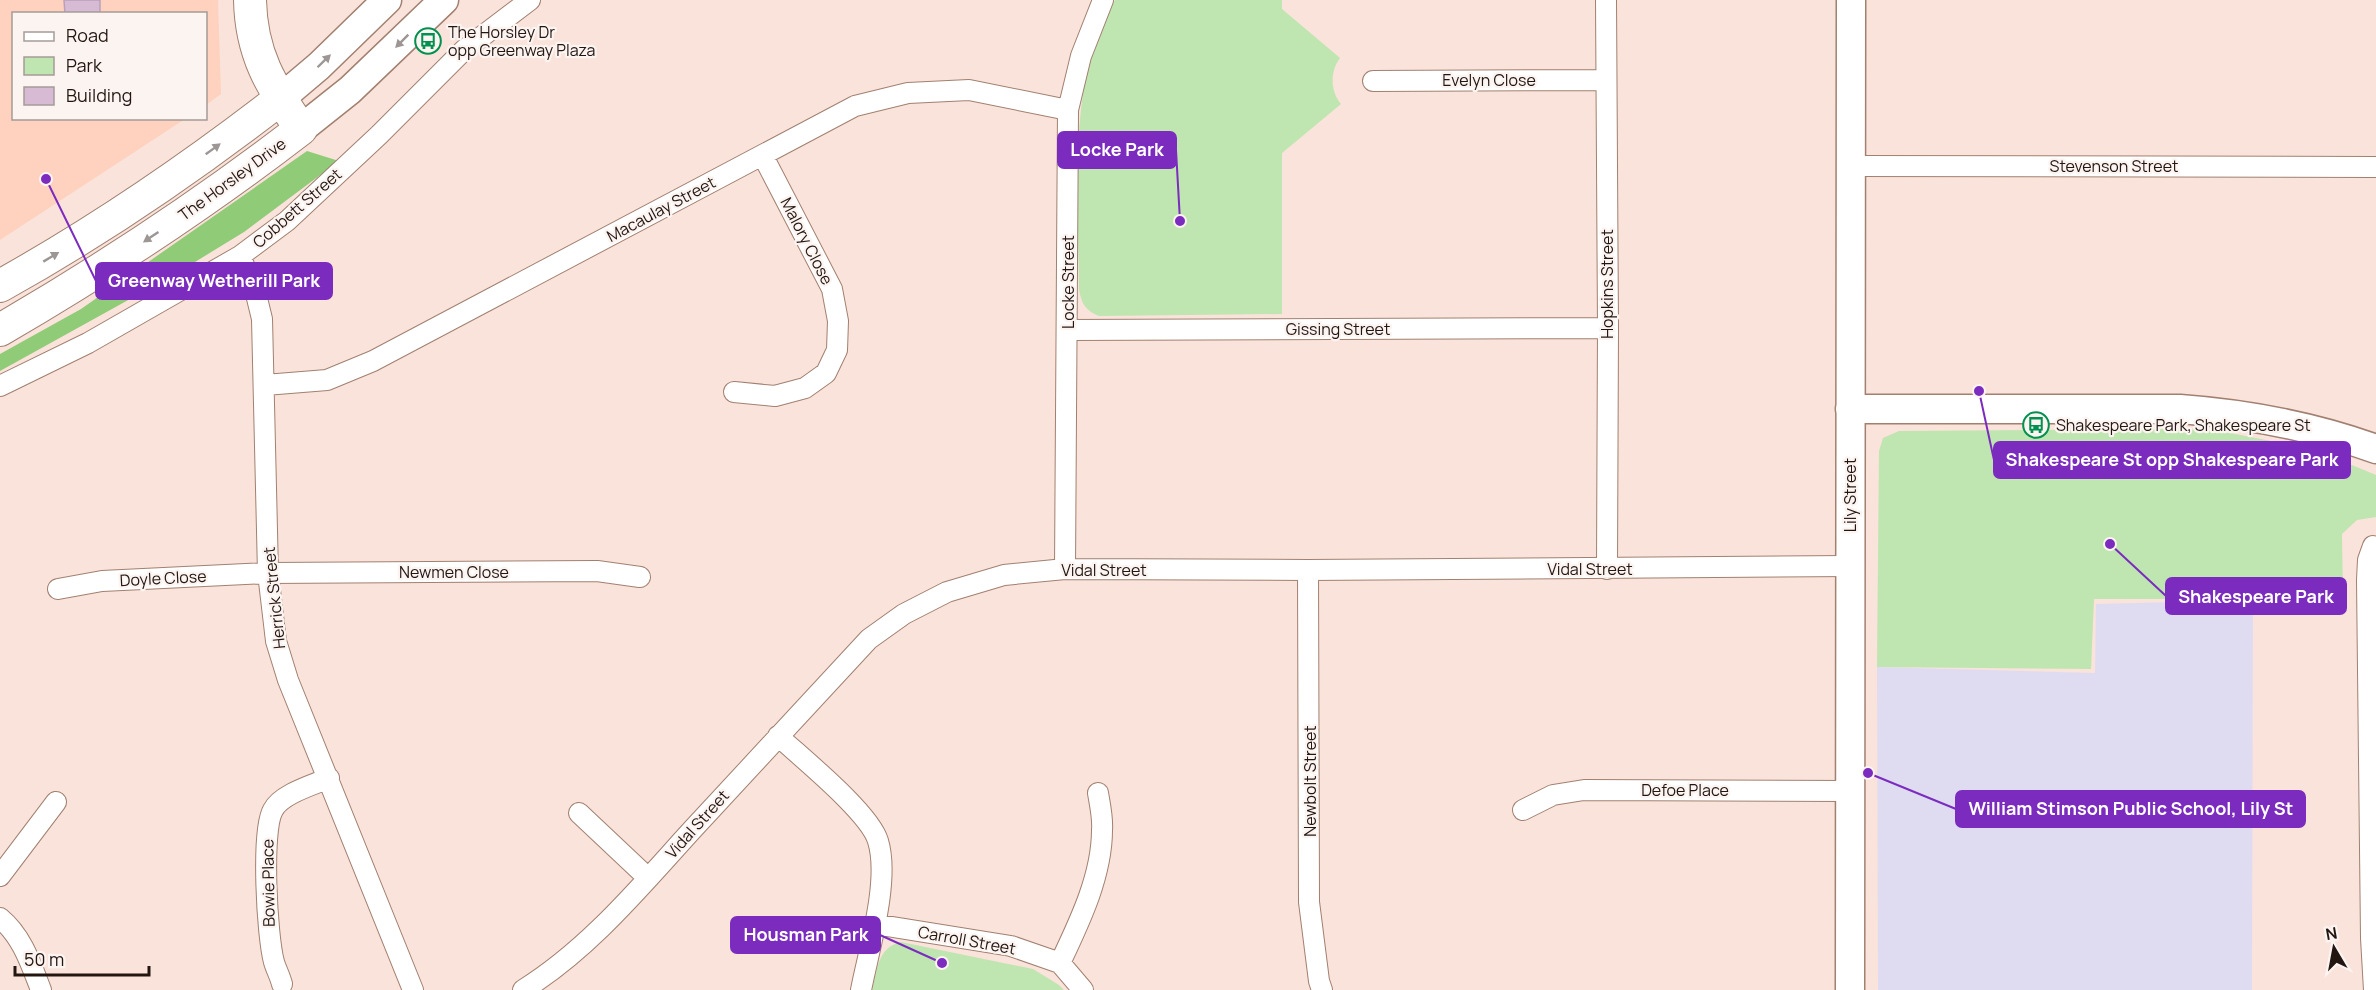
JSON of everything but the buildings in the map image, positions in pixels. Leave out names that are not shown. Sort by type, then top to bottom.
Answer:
[{"type":"main road","points":[[250,0],[256,51],[280,99],[301,129]]},
{"type":"main road","points":[[0,286],[128,210],[280,99]]},
{"type":"main road","name":"The Horsley Drive","points":[[0,330],[126,253],[236,178],[301,129]]},
{"type":"street","points":[[280,99],[319,66],[387,0]]},
{"type":"street","name":"The Horsley Drive","points":[[301,129],[350,90],[444,0]]},
{"type":"street","name":"Cobbett Street","points":[[0,386],[88,343],[240,255],[287,221],[379,135],[464,50],[530,0]]},
{"type":"street","name":"Locke Street","points":[[1065,569],[1068,110],[1081,56],[1103,0]]},
{"type":"street","name":"Hopkins Street","points":[[1606,0],[1607,569]]},
{"type":"street","name":"Lily Street","points":[[1850,990],[1851,0]]},
{"type":"street","name":"Evelyn Close","points":[[1373,81],[1605,80]]},
{"type":"street","name":"Macaulay Street","points":[[265,385],[327,380],[373,361],[855,106],[908,93],[969,90],[1068,110]]},
{"type":"street","name":"Malory Close","points":[[734,392],[775,396],[805,388],[826,373],[837,350],[838,321],[832,289],[763,156]]},
{"type":"street","name":"Stevenson Street","points":[[1852,166],[2376,167]]},
{"type":"street","name":"Herrick Street","points":[[240,255],[255,290],[262,319],[268,573],[276,641],[288,680],[413,990]]},
{"type":"street","name":"Gissing Street","points":[[1068,330],[1608,328]]},
{"type":"street","points":[[1850,409],[2180,409],[2216,411],[2296,425],[2339,436],[2376,449]]},
{"type":"street","points":[[2373,546],[2368,560],[2367,580],[2371,938],[2374,990]]},
{"type":"street","name":"Vidal Street","points":[[523,990],[550,973],[579,949],[648,878],[869,639],[904,614],[947,592],[1004,575],[1065,569],[1850,567]]},
{"type":"street","name":"Newbolt Street","points":[[1308,570],[1309,902],[1322,990]]},
{"type":"street","name":"Newmen Close","points":[[268,573],[597,572],[640,578]]},
{"type":"street","name":"Doyle Close","points":[[58,589],[102,581],[268,573]]},
{"type":"street","points":[[778,736],[863,815],[878,840],[882,870],[861,990]]},
{"type":"street","name":"Bowie Place","points":[[282,984],[274,962],[268,930],[267,830],[273,808],[292,793],[329,778]]},
{"type":"street","name":"Defoe Place","points":[[1523,810],[1553,795],[1584,790],[1851,791]]},
{"type":"street","points":[[1083,990],[1060,963],[1076,929],[1097,867],[1102,830],[1098,793]]},
{"type":"street","points":[[0,876],[56,802]]},
{"type":"street","points":[[579,813],[648,878]]},
{"type":"street","points":[[0,918],[10,927],[29,957],[41,990]]},
{"type":"street","name":"Carroll Street","points":[[874,924],[1011,946],[1060,963]]},
{"type":"shaded area","points":[[0,0],[218,0],[221,94],[207,104],[207,12],[12,12],[12,120],[183,120],[0,240]]},
{"type":"shaded area","points":[[2253,600],[2252,990],[1878,990],[1877,667],[2095,673],[2096,604]]},
{"type":"green space","points":[[1115,0],[1282,0],[1282,9],[1340,58],[1334,69],[1333,87],[1341,104],[1282,153],[1282,314],[1099,316],[1087,309],[1083,302],[1079,289],[1077,180],[1082,101],[1089,64],[1099,30]]},
{"type":"green space","points":[[307,151],[339,161],[244,232],[177,273],[0,371],[0,354],[81,309]]},
{"type":"green space","points":[[2185,429],[2230,433],[2313,449],[2376,475],[2376,517],[2357,520],[2342,534],[2343,599],[2094,599],[2091,669],[1877,667],[1879,451],[1883,438],[1899,431]]},
{"type":"green space","points":[[901,942],[1033,969],[1064,990],[872,990],[877,967],[883,954],[893,945]]},
{"type":"place","name":"The Horsley Dr opp Greenway Plaza","points":[[428,41]]},
{"type":"place","name":"Greenway Wetherill Park","points":[[46,179]]},
{"type":"place","name":"Locke Park","points":[[1180,221]]},
{"type":"place","name":"Shakespeare St opp Shakespeare Park","points":[[1979,391]]},
{"type":"place","name":"Shakespeare Park, Shakespeare St","points":[[2036,425]]},
{"type":"place","name":"Shakespeare Park","points":[[2110,544]]},
{"type":"place","name":"William Stimson Public School, Lily St","points":[[1868,773]]},
{"type":"place","name":"Housman Park","points":[[942,963]]}]
